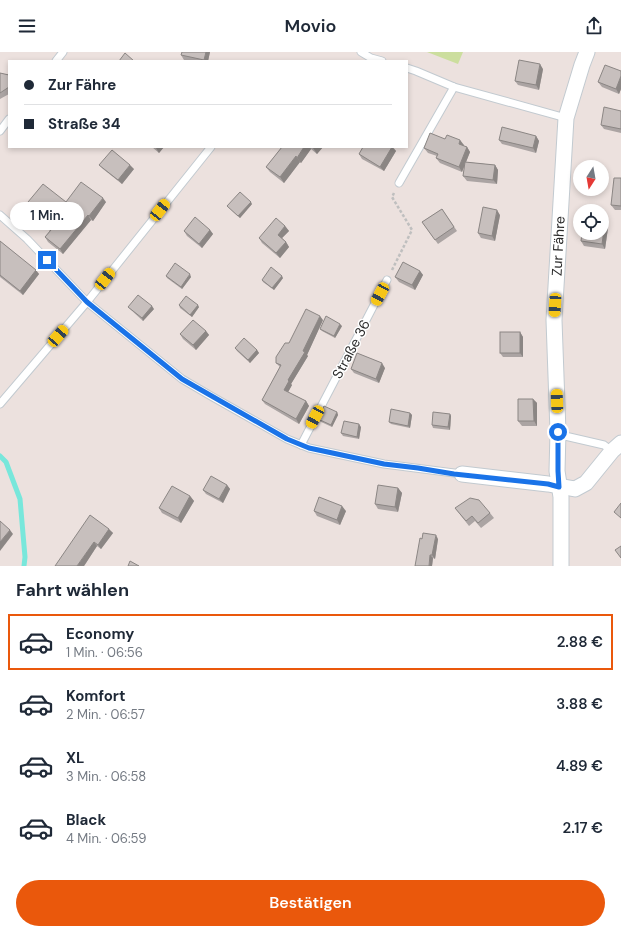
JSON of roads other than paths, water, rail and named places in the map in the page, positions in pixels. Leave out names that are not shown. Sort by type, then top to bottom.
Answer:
[{"type":"street","name":"Zur Fähre","points":[[561,566],[561,497],[558,471],[554,320],[566,118],[587,52]]},
{"type":"street","points":[[462,474],[548,484],[575,489],[586,483],[617,447]]},
{"type":"lane","points":[[57,60],[63,52]]},
{"type":"lane","points":[[361,52],[371,58],[378,60]]},
{"type":"lane","points":[[408,68],[454,87],[566,118]]},
{"type":"lane","points":[[399,183],[454,87]]},
{"type":"lane","points":[[0,131],[8,120]]},
{"type":"lane","points":[[0,404],[87,302],[209,148]]},
{"type":"lane","points":[[0,215],[27,238],[87,302],[182,379],[287,439],[309,448],[367,461],[462,474]]},
{"type":"lane","name":"Straße 36","points":[[301,445],[387,280]]},
{"type":"lane","points":[[558,432],[565,436],[617,447]]},
{"type":"waterway","points":[[0,456],[6,462],[20,499],[25,557],[24,566]]}]
